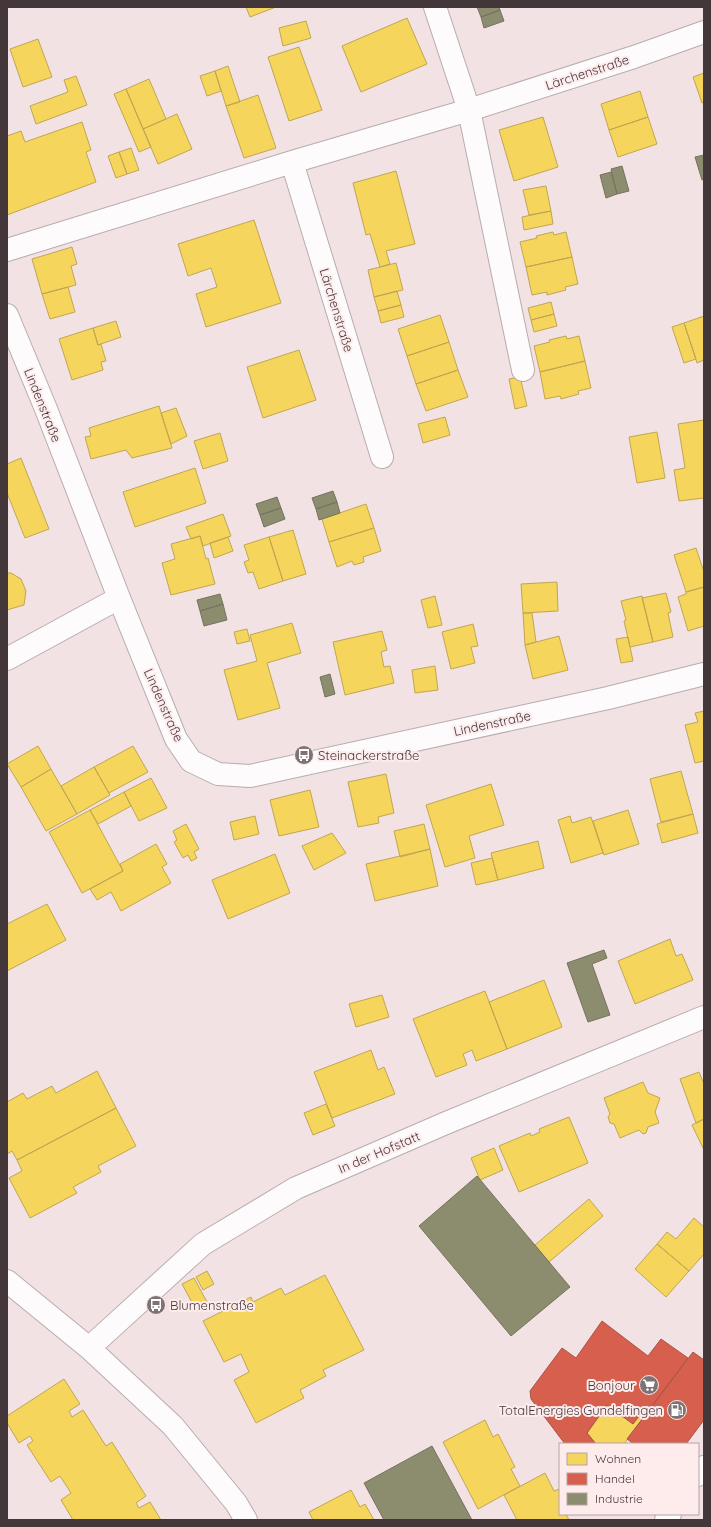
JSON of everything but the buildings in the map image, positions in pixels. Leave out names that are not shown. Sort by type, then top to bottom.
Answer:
[{"type":"street","points":[[435,7],[469,110],[522,370]]},
{"type":"street","name":"Lärchenstraße","points":[[7,250],[292,162],[469,110],[704,32]]},
{"type":"street","name":"Lärchenstraße","points":[[292,162],[382,457]]},
{"type":"street","name":"Lindenstraße","points":[[7,314],[176,739],[192,761],[218,774],[250,776],[608,698],[704,674]]},
{"type":"street","points":[[7,659],[119,598]]},
{"type":"street","name":"In der Hofstatt","points":[[89,1348],[203,1244],[296,1188],[446,1123],[704,1017]]},
{"type":"street","points":[[7,1281],[89,1348],[173,1426],[236,1503],[246,1520]]},
{"type":"place","name":"Steinackerstraße","points":[[304,755]]},
{"type":"place","name":"Blumenstraße","points":[[156,1305]]},
{"type":"place","name":"Bonjour","points":[[649,1385]]},
{"type":"place","name":"TotalEnergies Gundelfingen","points":[[677,1410]]}]
